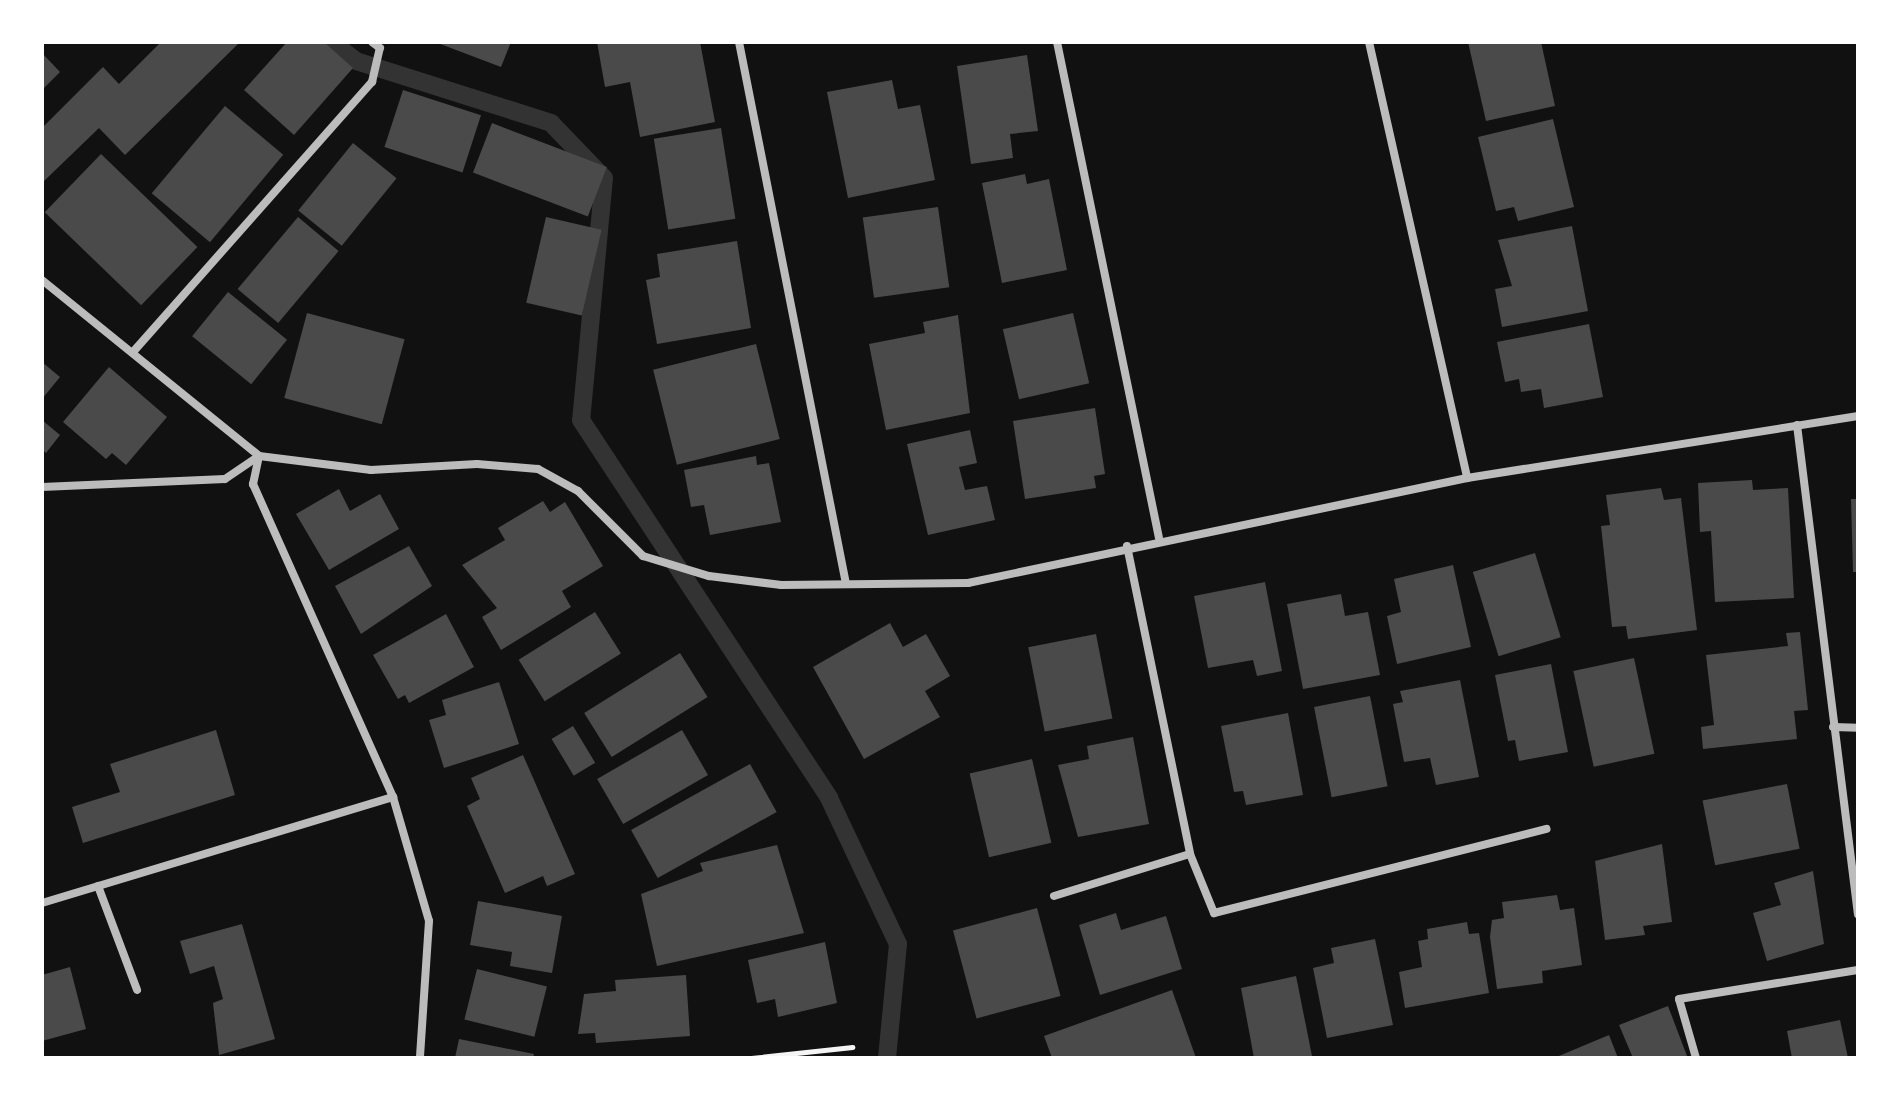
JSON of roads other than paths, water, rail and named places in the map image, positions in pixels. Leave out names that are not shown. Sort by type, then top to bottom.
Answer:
[{"type":"street","points":[[133,352],[372,82],[380,48],[372,42]]},
{"type":"street","points":[[739,42],[846,584]]},
{"type":"street","points":[[1057,42],[1159,538]]},
{"type":"street","points":[[1369,42],[1467,478]]},
{"type":"street","points":[[42,280],[259,456],[371,470],[477,464],[538,469],[578,491],[643,556],[709,576],[846,584],[968,583],[1159,538],[1467,478],[1858,416]]},
{"type":"street","points":[[1797,425],[1858,914]]},
{"type":"street","points":[[42,487],[225,479],[259,456]]},
{"type":"street","points":[[259,456],[253,484],[393,797],[429,921],[420,1058]]},
{"type":"street","points":[[1127,546],[1190,854],[1214,913],[1547,829]]},
{"type":"street","points":[[1833,727],[1858,728]]},
{"type":"street","points":[[42,903],[393,797]]},
{"type":"street","points":[[1054,896],[1190,854]]},
{"type":"street","points":[[98,886],[137,990]]},
{"type":"street","points":[[1696,1058],[1679,999],[1858,970]]},
{"type":"waterway","points":[[331,42],[356,61],[551,123],[604,178],[581,420],[829,798],[898,944],[887,1058]]}]
